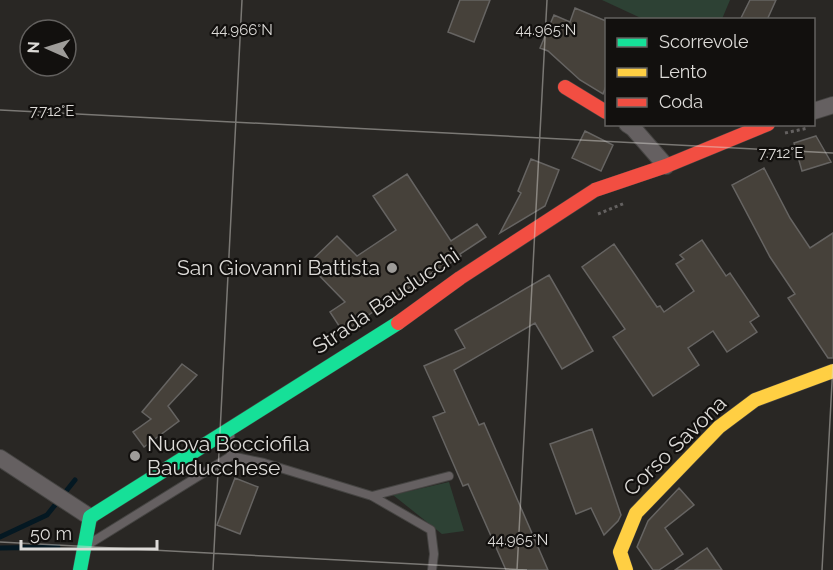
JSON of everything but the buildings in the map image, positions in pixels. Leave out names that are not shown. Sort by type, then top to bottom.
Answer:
[{"type":"street","points":[[565,87],[605,111]]},
{"type":"street","points":[[815,110],[833,105]]},
{"type":"street","points":[[630,126],[666,166]]},
{"type":"street","name":"Strada Bauducchi","points":[[90,517],[390,329],[460,278],[595,190],[666,166],[763,126]]},
{"type":"street","name":"Corso Savona","points":[[626,570],[620,552],[636,513],[719,428],[755,400],[833,371]]},
{"type":"street","points":[[0,458],[90,517],[80,570]]},
{"type":"lane","points":[[230,428],[231,456]]},
{"type":"lane","points":[[84,547],[231,456],[264,463],[372,496],[431,530],[434,554],[432,570]]},
{"type":"lane","points":[[372,496],[449,476]]},
{"type":"green space","points":[[602,0],[730,0],[722,18],[641,18]]},
{"type":"green space","points":[[449,482],[464,531],[442,534],[393,495]]},
{"type":"waterway","points":[[0,537],[47,515],[75,480]]},
{"type":"waterway","points":[[0,548],[58,547]]},
{"type":"traffic: fast","points":[[80,570],[90,517],[398,323]]},
{"type":"traffic: slow","points":[[626,570],[620,552],[636,513],[719,427],[755,400],[833,371]]},
{"type":"traffic: jam","points":[[565,87],[605,111]]},
{"type":"traffic: jam","points":[[398,323],[460,278],[595,190],[666,166],[763,126]]},
{"type":"place","name":"San Giovanni Battista","points":[[392,268]]},
{"type":"place","name":"Nuova Bocciofila Bauducchese","points":[[135,456]]}]
